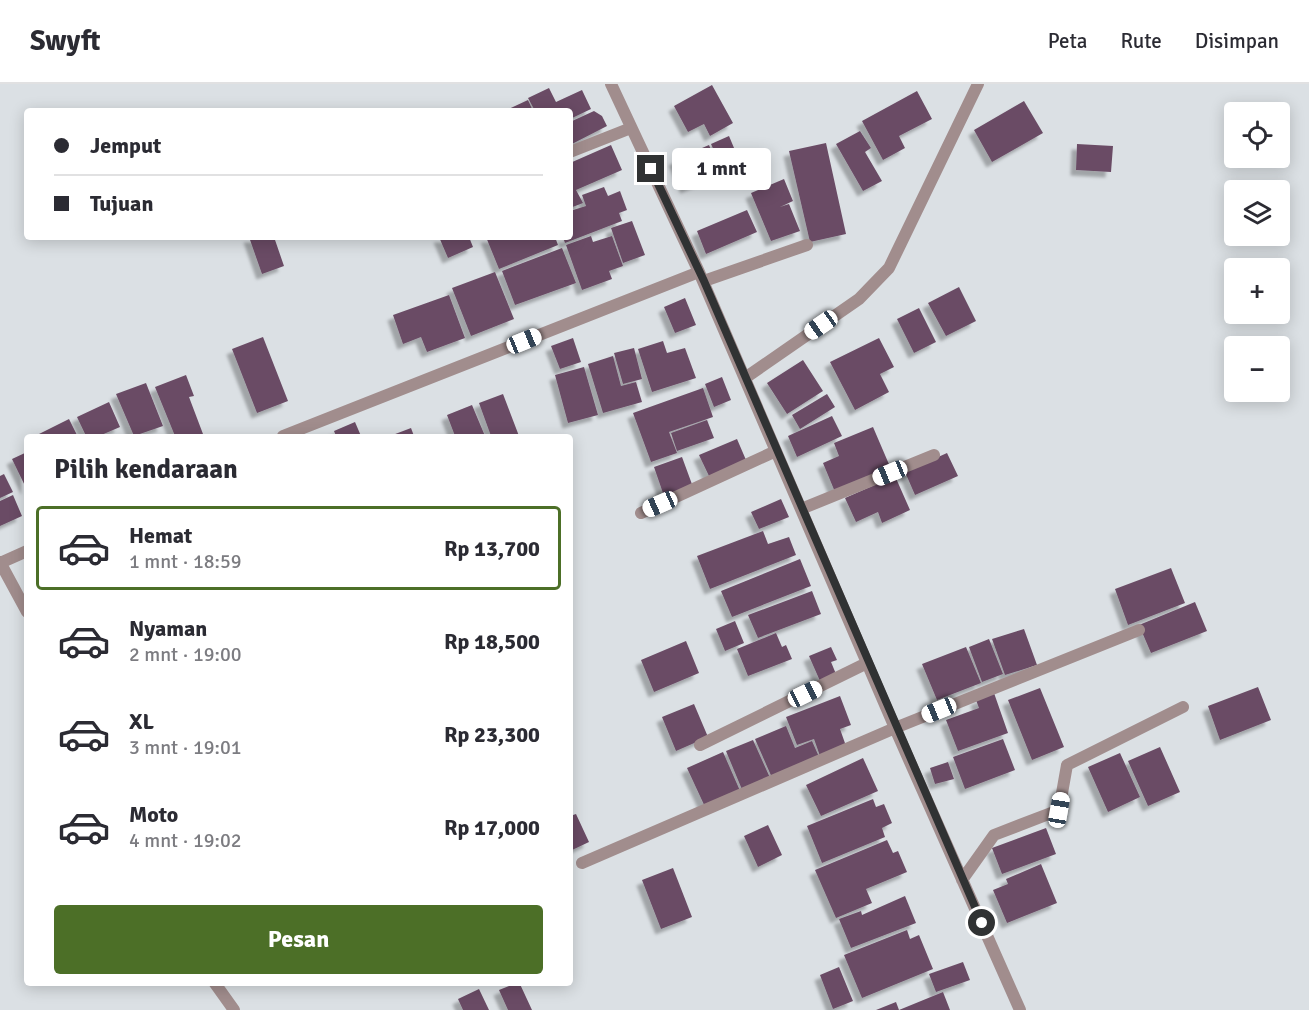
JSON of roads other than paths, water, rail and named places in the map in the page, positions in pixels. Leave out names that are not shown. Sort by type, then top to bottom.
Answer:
[{"type":"street","points":[[611,84],[702,276],[895,728],[1020,1010]]},
{"type":"street","points":[[745,378],[859,299],[889,268],[978,84]]},
{"type":"street","points":[[573,151],[631,128]]},
{"type":"street","points":[[288,434],[702,276],[807,245]]},
{"type":"street","points":[[640,513],[776,451]]},
{"type":"street","points":[[801,509],[934,456]]},
{"type":"street","points":[[24,552],[0,563],[24,607]]},
{"type":"street","points":[[582,863],[895,728],[1139,630]]},
{"type":"street","points":[[700,745],[867,663]]},
{"type":"street","points":[[962,880],[994,835],[1059,810],[1067,765],[1183,707]]},
{"type":"street","points":[[217,986],[234,1010]]}]
